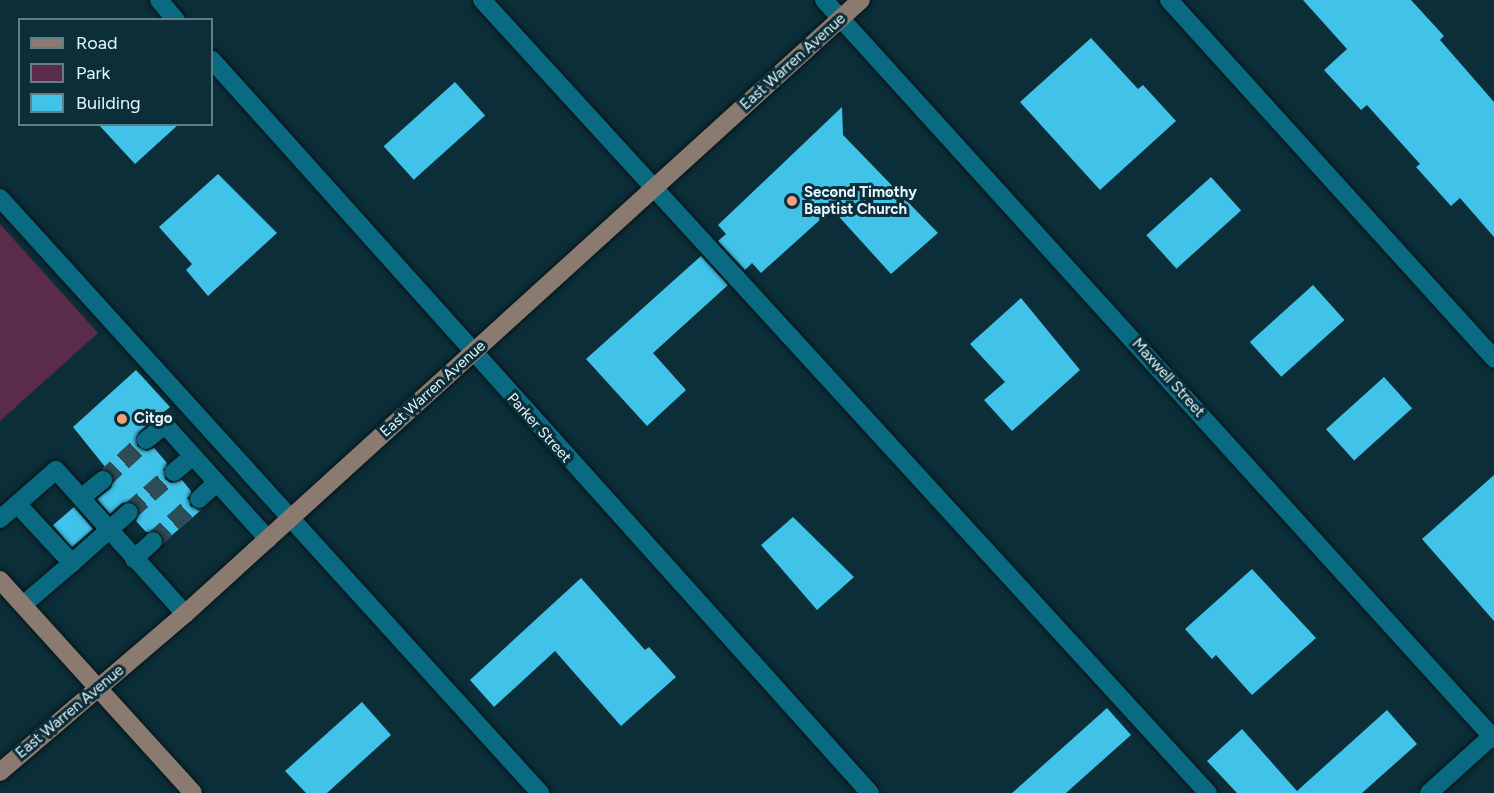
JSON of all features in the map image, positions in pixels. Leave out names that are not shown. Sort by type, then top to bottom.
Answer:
[{"type":"main road","name":"East Warren Avenue","points":[[0,772],[185,614],[861,0]]},
{"type":"main road","points":[[0,580],[193,793]]},
{"type":"street","points":[[159,0],[174,18]]},
{"type":"street","points":[[482,0],[652,189],[1208,793]]},
{"type":"street","name":"Maxwell Street","points":[[824,0],[1493,737]]},
{"type":"street","points":[[1169,0],[1494,359]]},
{"type":"street","name":"Parker Street","points":[[213,61],[471,354],[870,793]]},
{"type":"street","points":[[0,198],[540,793]]},
{"type":"street","points":[[146,440],[165,425],[268,539]]},
{"type":"street","points":[[174,472],[193,456]]},
{"type":"street","points":[[0,519],[56,470],[185,614]]},
{"type":"street","points":[[81,498],[103,480]]},
{"type":"street","points":[[199,499],[216,483]]},
{"type":"street","points":[[17,504],[72,563]]},
{"type":"street","points":[[23,605],[129,512]]},
{"type":"street","points":[[134,559],[153,541]]},
{"type":"street","points":[[1429,793],[1493,737]]},
{"type":"green space","points":[[0,224],[98,333],[0,421]]},
{"type":"building","points":[[1303,0],[1411,0],[1444,36],[1440,40],[1494,102],[1494,237],[1460,198],[1451,206],[1416,167],[1420,164],[1367,105],[1361,110],[1324,70],[1347,49]]},
{"type":"building","points":[[1091,38],[1138,89],[1143,85],[1176,121],[1100,190],[1020,102]]},
{"type":"building","points":[[455,82],[485,115],[414,180],[384,146]]},
{"type":"building","name":"Second Timothy Baptist Church","points":[[842,107],[843,135],[938,233],[891,274],[832,209],[761,273],[752,263],[745,270],[718,241],[726,234],[718,225]]},
{"type":"building","points":[[100,126],[177,126],[135,164]]},
{"type":"building","points":[[218,174],[277,233],[208,296],[186,270],[192,264],[159,227]]},
{"type":"building","points":[[1211,177],[1241,210],[1176,269],[1146,235]]},
{"type":"building","points":[[701,256],[728,285],[653,353],[686,390],[647,426],[586,359]]},
{"type":"building","points":[[1313,285],[1344,320],[1281,377],[1250,342]]},
{"type":"building","points":[[1021,298],[1080,370],[1012,431],[984,400],[1005,382],[970,344]]},
{"type":"building","points":[[136,370],[170,407],[139,432],[137,446],[147,451],[154,448],[167,463],[165,479],[171,483],[182,480],[191,491],[190,506],[201,510],[164,542],[161,533],[146,532],[136,521],[140,510],[133,502],[122,503],[110,514],[97,499],[111,488],[114,478],[73,427]]},
{"type":"building","points":[[1384,377],[1412,408],[1354,460],[1326,429]]},
{"type":"building","points":[[1494,475],[1494,621],[1422,539]]},
{"type":"building","points":[[74,507],[93,529],[72,547],[53,525]]},
{"type":"building","points":[[793,517],[854,577],[817,610],[761,545]]},
{"type":"building","points":[[1252,569],[1316,638],[1252,695],[1216,655],[1212,659],[1185,629]]},
{"type":"building","points":[[581,578],[645,650],[649,647],[676,677],[621,726],[555,651],[494,707],[470,680]]},
{"type":"building","points":[[362,702],[391,735],[327,793],[306,793],[285,771]]},
{"type":"building","points":[[1107,708],[1131,735],[1066,793],[1012,793]]},
{"type":"building","points":[[1387,710],[1417,744],[1362,793],[1237,793],[1207,761],[1242,729],[1297,791]]},
{"type":"tunnel","points":[[103,480],[146,440]]},
{"type":"tunnel","points":[[129,512],[174,472]]},
{"type":"tunnel","points":[[153,541],[199,499]]},
{"type":"place","name":"Second Timothy Baptist Church","points":[[792,201]]},
{"type":"place","name":"Citgo","points":[[122,419]]}]
